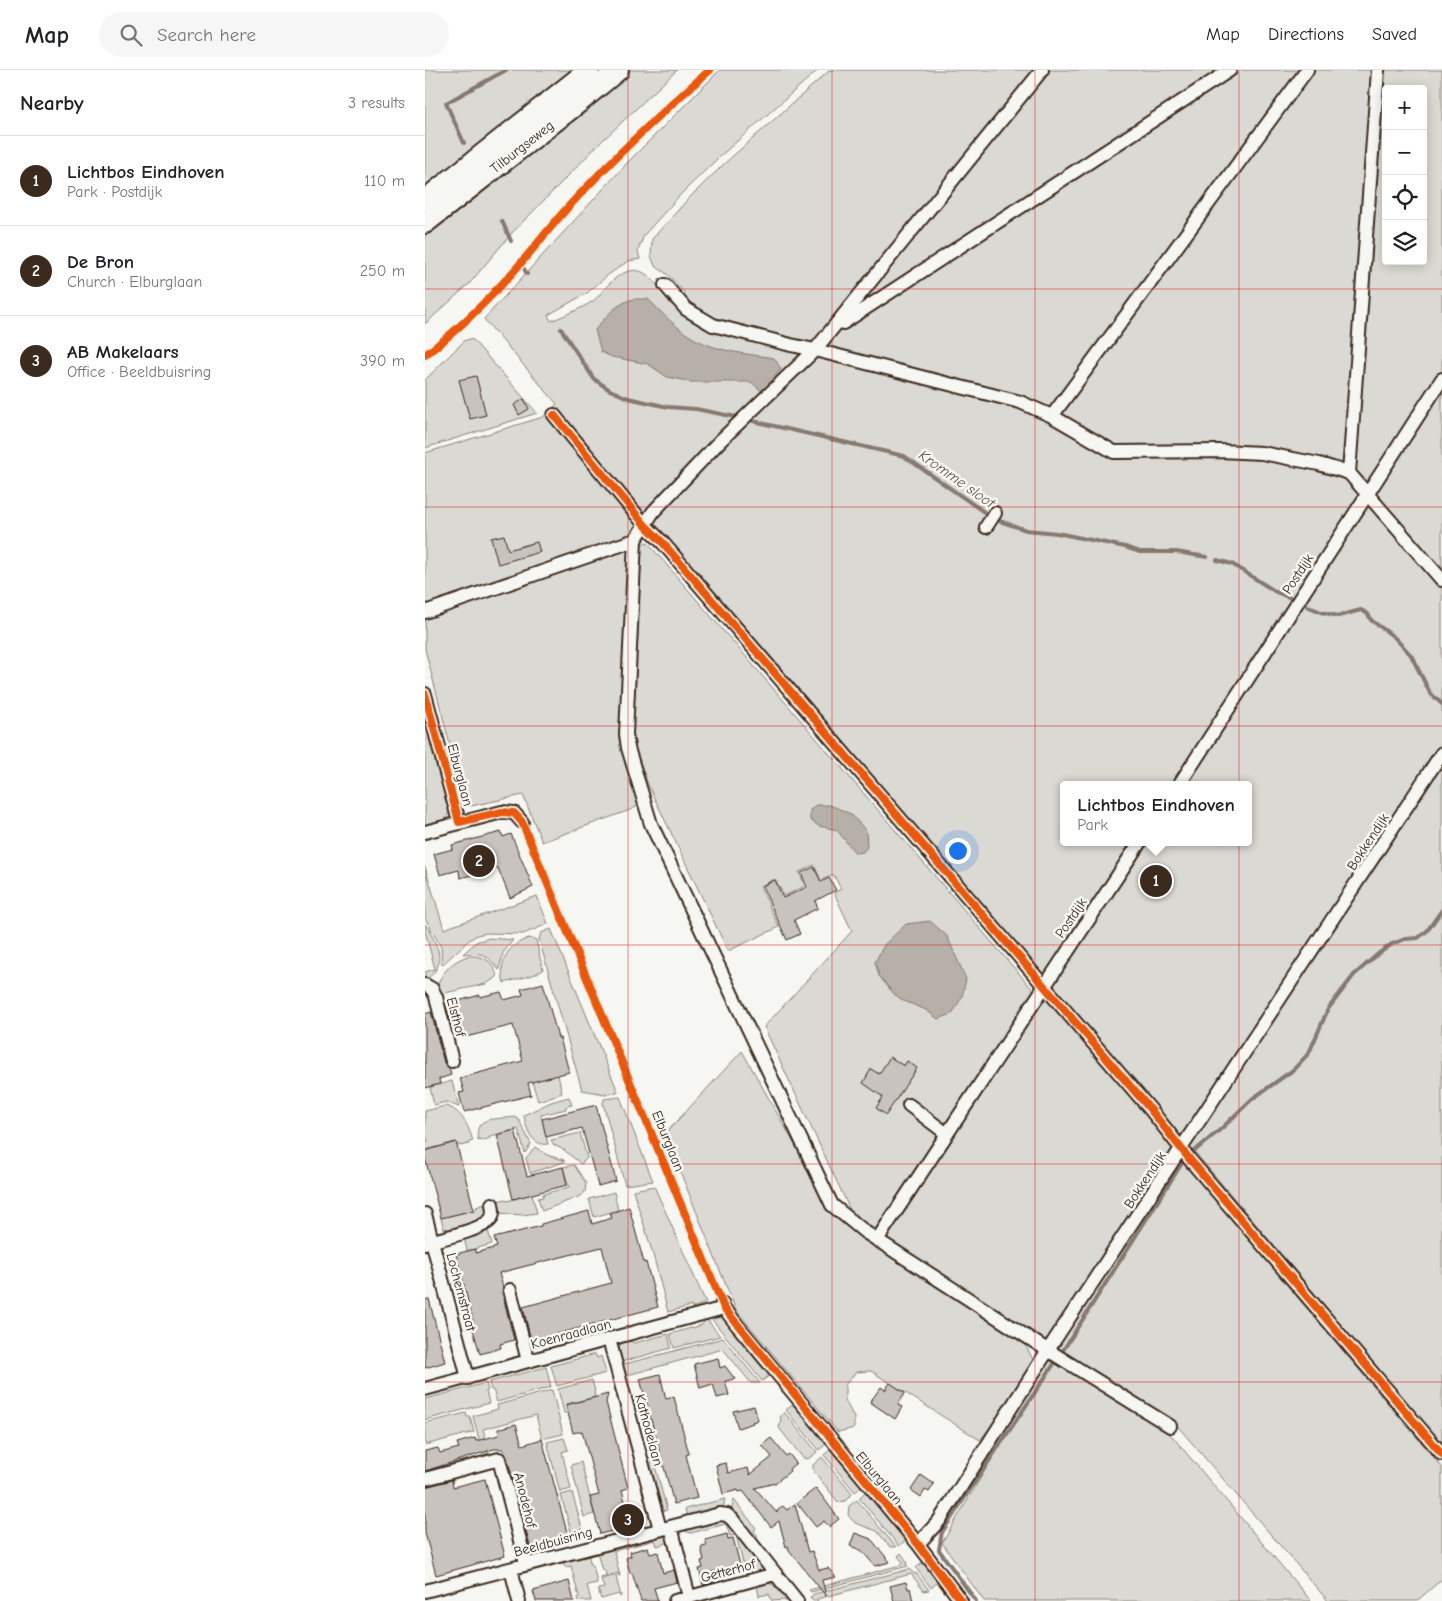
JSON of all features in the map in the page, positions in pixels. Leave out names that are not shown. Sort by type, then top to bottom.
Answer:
[{"type":"highway","name":"Tilburgseweg","points":[[425,200],[589,70]]},
{"type":"highway","name":"Tilburgseweg","points":[[425,223],[618,70]]},
{"type":"street","points":[[1042,70],[815,350],[721,440],[653,512],[635,540],[626,734],[628,748],[651,824],[833,1205],[877,1240],[1169,1426]]},
{"type":"street","points":[[830,331],[1230,70]]},
{"type":"street","points":[[1052,416],[1307,70]]},
{"type":"street","points":[[1349,473],[1377,70]]},
{"type":"street","points":[[665,285],[685,309],[713,325],[1020,402],[1052,416],[1114,452],[1220,451],[1263,453],[1319,464],[1349,473],[1442,580]]},
{"type":"street","name":"Postdijk","points":[[1182,781],[1442,378]]},
{"type":"street","points":[[553,415],[645,525],[741,633],[1150,1109],[1181,1149],[1442,1454]]},
{"type":"street","points":[[425,612],[635,540]]},
{"type":"street","name":"Elburglaan","points":[[425,694],[459,822],[502,812],[513,813],[522,822]]},
{"type":"street","name":"Bokkendijk","points":[[918,1544],[939,1521],[1048,1350],[1442,753]]},
{"type":"street","points":[[425,832],[459,822]]},
{"type":"street","name":"Postdijk","points":[[877,1240],[1137,846]]},
{"type":"street","name":"Elsthof","points":[[425,986],[431,989],[436,997],[452,1061]]},
{"type":"street","points":[[909,1105],[947,1134]]},
{"type":"street","points":[[429,1242],[467,1232],[485,1224],[491,1220],[493,1214],[492,1204]]},
{"type":"street","name":"Lochemstraat","points":[[425,1214],[429,1242],[467,1378]]},
{"type":"street","points":[[510,1290],[528,1362]]},
{"type":"street","name":"Elburglaan","points":[[723,1306],[918,1544],[961,1601]]},
{"type":"street","name":"Koenraadlaan","points":[[425,1389],[528,1362],[723,1306]]},
{"type":"street","name":"Kathodelaan","points":[[609,1339],[665,1528]]},
{"type":"street","name":"Anodehof","points":[[425,1479],[499,1459],[526,1564]]},
{"type":"street","name":"Beeldbuisring","points":[[425,1592],[718,1514],[727,1515],[732,1519],[797,1601]]},
{"type":"street","name":"Getterhof","points":[[665,1528],[689,1597]]},
{"type":"street","points":[[511,1569],[519,1601]]},
{"type":"street","name":"Getterhof","points":[[675,1601],[775,1574]]},
{"type":"shaded area","points":[[425,70],[576,70],[473,153],[425,187]]},
{"type":"shaded area","points":[[627,70],[677,70],[602,141],[511,234],[469,284],[425,324],[425,231]]},
{"type":"shaded area","points":[[720,70],[818,70],[718,158],[682,193],[644,235],[638,251],[640,259],[628,261],[587,293],[548,315],[551,321],[593,301],[612,281],[622,274],[632,271],[640,271],[653,280],[671,305],[685,293],[667,274],[655,266],[651,256],[652,239],[689,198],[725,163],[830,70],[1442,70],[1442,1444],[1193,1150],[1184,1164],[1442,1467],[1442,1579],[1417,1601],[1328,1601],[1173,1421],[1162,1428],[1172,1436],[1311,1601],[984,1601],[942,1543],[993,1457],[943,1534],[929,1522],[999,1416],[980,1440],[871,1371],[856,1372],[845,1385],[845,1400],[854,1418],[854,1428],[838,1432],[736,1310],[665,1134],[742,1051],[830,1207],[1023,1341],[1033,1359],[1030,1369],[1047,1346],[883,1240],[1043,996],[648,535],[628,547],[425,613],[425,453],[543,417],[557,404],[484,319],[629,161]],"holes":[[[648,299],[662,313],[607,355]]]},
{"type":"shaded area","points":[[634,299],[648,299],[676,326],[695,339],[724,350],[774,358],[781,369],[763,392],[751,382],[689,382],[667,377],[648,364],[612,357],[601,352],[595,330],[617,307]]},
{"type":"shaded area","points":[[473,340],[537,413],[425,448],[425,380],[464,341]]},
{"type":"shaded area","points":[[647,542],[1034,991],[873,1232],[853,1216],[764,1027],[852,931],[834,893],[841,889],[834,875],[821,880],[814,865],[799,872],[805,886],[784,896],[775,879],[760,886],[779,927],[728,951],[649,787],[634,746],[633,730],[642,544]]},
{"type":"shaded area","points":[[629,550],[620,729],[622,746],[644,803],[630,810],[542,842],[523,795],[471,806],[465,802],[425,649],[425,618]]},
{"type":"shaded area","points":[[425,716],[449,809],[444,820],[438,824],[425,827]]},
{"type":"shaded area","points":[[816,805],[830,805],[851,814],[866,831],[867,847],[863,852],[855,853],[837,830],[819,826],[810,820],[810,810]]},
{"type":"shaded area","points":[[425,867],[444,929],[537,896],[548,924],[523,934],[486,933],[477,935],[442,965],[441,947],[425,918],[425,880],[427,879]]},
{"type":"shaded area","points":[[930,921],[947,936],[966,979],[962,997],[952,1014],[938,1019],[926,1010],[904,1001],[894,994],[879,976],[875,962],[884,945],[906,924]]},
{"type":"shaded area","points":[[425,924],[439,953],[439,960],[433,974],[425,980],[425,972],[435,969],[425,931]]},
{"type":"shaded area","points":[[551,929],[618,1092],[605,1094],[582,1090],[539,939],[541,933]]},
{"type":"shaded area","points":[[489,938],[513,940],[503,953],[499,970],[484,955],[463,954],[476,942]]},
{"type":"shaded area","points":[[529,938],[536,940],[543,970],[533,975],[504,983],[502,967],[506,954],[515,945]]},
{"type":"shaded area","points":[[468,956],[487,960],[496,971],[497,977],[486,984],[440,994],[437,986],[445,971],[457,961]]},
{"type":"shaded area","points":[[558,1075],[562,1093],[538,1101],[532,1081]]},
{"type":"shaded area","points":[[452,1081],[459,1107],[446,1102],[434,1105],[430,1087]]},
{"type":"shaded area","points":[[569,1097],[572,1105],[566,1106],[566,1109],[541,1115],[548,1144],[542,1144],[534,1139],[530,1135],[524,1115],[551,1102]]},
{"type":"shaded area","points":[[620,1097],[653,1181],[625,1185],[603,1103],[604,1099]]},
{"type":"shaded area","points":[[445,1106],[460,1115],[467,1125],[473,1141],[460,1146],[456,1142],[425,1150],[425,1143],[428,1142],[425,1131],[425,1111]]},
{"type":"shaded area","points":[[515,1117],[519,1120],[531,1144],[525,1153],[518,1129],[490,1136],[490,1138],[481,1141],[481,1139],[478,1140],[477,1132],[483,1122]]},
{"type":"shaded area","points":[[580,1133],[587,1158],[581,1164],[564,1150],[554,1145],[551,1140]]},
{"type":"shaded area","points":[[535,1147],[547,1155],[564,1160],[564,1162],[530,1173],[526,1158]]},
{"type":"shaded area","points":[[574,1165],[586,1183],[585,1192],[581,1196],[542,1211],[538,1198],[543,1197],[543,1194],[569,1187],[563,1167]]},
{"type":"shaded area","points":[[654,1186],[706,1303],[692,1308],[691,1306],[668,1312],[653,1254],[633,1190]]},
{"type":"shaded area","points":[[614,1192],[618,1210],[594,1217],[589,1199]]},
{"type":"shaded area","points":[[532,1194],[537,1213],[523,1215],[498,1213],[497,1201],[506,1199],[507,1201]]},
{"type":"shaded area","points":[[485,1204],[488,1206],[487,1218],[449,1232],[447,1228],[444,1229],[441,1218],[474,1210],[476,1207]]},
{"type":"shaded area","points":[[487,1228],[492,1244],[467,1251],[464,1237]]},
{"type":"shaded area","points":[[710,1317],[723,1317],[770,1372],[770,1375],[762,1381]]},
{"type":"shaded area","points":[[706,1318],[720,1336],[674,1348],[670,1334],[702,1325]]},
{"type":"shaded area","points":[[668,1334],[671,1348],[621,1362],[619,1349],[621,1343],[627,1340],[634,1343]]},
{"type":"shaded area","points":[[723,1338],[760,1383],[751,1383],[723,1349],[624,1376],[621,1365]]},
{"type":"shaded area","points":[[595,1354],[597,1358],[601,1356],[606,1373],[557,1386],[551,1366]]},
{"type":"shaded area","points":[[546,1367],[551,1387],[497,1402],[489,1382]]},
{"type":"shaded area","points":[[592,1380],[595,1397],[566,1404],[568,1413],[564,1413],[558,1389]]},
{"type":"shaded area","points":[[486,1383],[489,1403],[425,1420],[425,1399]]},
{"type":"shaded area","points":[[552,1390],[563,1434],[542,1439],[536,1415],[483,1429],[489,1453],[483,1455],[473,1416],[498,1409],[497,1405]]},
{"type":"shaded area","points":[[794,1404],[826,1440],[826,1444],[819,1450],[786,1410]]},
{"type":"shaded area","points":[[784,1412],[817,1452],[808,1459],[803,1458],[779,1428],[780,1417]]},
{"type":"shaded area","points":[[466,1413],[467,1417],[470,1417],[474,1432],[425,1445],[425,1423]]},
{"type":"shaded area","points":[[564,1438],[568,1450],[562,1452],[571,1489],[560,1492],[547,1442]]},
{"type":"shaded area","points":[[831,1449],[834,1450],[861,1483],[862,1486],[855,1492],[824,1455]]},
{"type":"shaded area","points":[[822,1457],[852,1494],[845,1501],[838,1502],[813,1470],[813,1465]]},
{"type":"shaded area","points":[[581,1462],[594,1514],[584,1517],[571,1465]]},
{"type":"shaded area","points":[[654,1462],[667,1510],[660,1512],[648,1464]]},
{"type":"shaded area","points":[[866,1491],[906,1536],[906,1540],[899,1546],[859,1498]]},
{"type":"shaded area","points":[[572,1492],[584,1536],[573,1539],[561,1495]]},
{"type":"shaded area","points":[[725,1499],[723,1509],[687,1517],[685,1509]]},
{"type":"shaded area","points":[[734,1500],[756,1528],[754,1531],[758,1536],[755,1539],[731,1511]]},
{"type":"shaded area","points":[[857,1500],[896,1547],[890,1547],[877,1531],[855,1523],[848,1515],[849,1506]]},
{"type":"shaded area","points":[[719,1519],[727,1521],[760,1563],[759,1569],[754,1575],[752,1576],[749,1566],[744,1567],[736,1535],[730,1536],[726,1524],[691,1533],[684,1529]]},
{"type":"shaded area","points":[[661,1535],[665,1536],[670,1542],[657,1546],[655,1540],[614,1551],[620,1576],[618,1573],[601,1578],[606,1575],[605,1570],[602,1570],[597,1552]]},
{"type":"shaded area","points":[[901,1553],[908,1566],[811,1592],[809,1590],[904,1564],[898,1556]]},
{"type":"shaded area","points":[[588,1554],[591,1565],[593,1565],[597,1583],[587,1585],[591,1601],[578,1601],[577,1598],[579,1597],[571,1566],[565,1567],[563,1561]]},
{"type":"shaded area","points":[[922,1563],[926,1563],[939,1580],[931,1588],[916,1568]]},
{"type":"shaded area","points":[[910,1569],[914,1574],[916,1573],[929,1590],[924,1591],[911,1574],[817,1599],[818,1601],[813,1601],[810,1597],[814,1594]]},
{"type":"shaded area","points":[[617,1575],[621,1596],[619,1594],[601,1599],[598,1589],[604,1588],[601,1579]]},
{"type":"shaded area","points":[[767,1583],[772,1584],[777,1589],[779,1588],[790,1601],[772,1601],[769,1594],[759,1596],[757,1586]]},
{"type":"building","points":[[476,376],[486,415],[470,419],[459,380]]},
{"type":"building","points":[[524,399],[529,409],[519,415],[514,405]]},
{"type":"building","points":[[504,535],[508,550],[537,542],[540,552],[498,564],[491,538]]},
{"type":"building","points":[[501,832],[503,837],[511,834],[533,887],[510,898],[498,868],[460,878],[459,870],[440,875],[434,854],[453,849],[452,845]]},
{"type":"building","points":[[814,867],[821,882],[829,878],[836,890],[815,901],[818,908],[794,920],[800,934],[787,940],[762,886],[775,880],[783,898],[807,887],[801,873]]},
{"type":"building","points":[[543,983],[569,1072],[528,1083],[531,1095],[464,1112],[459,1093],[464,1092],[460,1078],[523,1061],[513,1025],[462,1038],[458,1024],[451,1025],[447,1004],[480,995],[480,997],[501,992],[504,1000],[523,995],[521,989]]},
{"type":"building","points":[[431,1012],[444,1063],[449,1068],[451,1075],[439,1079],[440,1084],[425,1088],[425,1014]]},
{"type":"building","points":[[890,1057],[904,1066],[907,1061],[917,1068],[886,1115],[876,1108],[883,1097],[863,1083],[871,1069],[879,1074]]},
{"type":"building","points":[[596,1105],[616,1181],[598,1186],[582,1128],[546,1137],[542,1119]]},
{"type":"building","points":[[515,1130],[527,1176],[563,1167],[567,1185],[513,1199],[497,1135]]},
{"type":"building","points":[[456,1142],[474,1210],[441,1218],[425,1158],[425,1151]]},
{"type":"building","points":[[629,1207],[658,1307],[531,1341],[523,1307],[611,1283],[602,1247],[499,1273],[514,1340],[500,1344],[501,1348],[480,1354],[456,1254],[475,1249],[476,1253],[497,1247],[494,1238],[589,1211],[592,1224],[612,1218],[610,1213]]},
{"type":"building","points":[[429,1299],[445,1362],[425,1368],[425,1300]]},
{"type":"building","points":[[718,1358],[720,1368],[725,1366],[735,1379],[725,1381],[729,1395],[717,1398],[713,1384],[700,1388],[694,1364]]},
{"type":"building","points":[[660,1374],[666,1399],[674,1397],[689,1454],[686,1455],[697,1498],[674,1504],[640,1379]]},
{"type":"building","points":[[890,1383],[905,1393],[898,1405],[902,1407],[895,1419],[870,1402],[881,1387],[885,1390]]},
{"type":"building","points":[[608,1394],[606,1402],[628,1488],[622,1490],[631,1526],[600,1534],[590,1497],[599,1495],[582,1431],[573,1433],[566,1405]]},
{"type":"building","points":[[754,1406],[758,1420],[738,1428],[733,1411]]},
{"type":"building","points":[[516,1424],[522,1445],[542,1439],[569,1540],[531,1550],[507,1457],[503,1449],[494,1449],[425,1471],[425,1451],[438,1448],[440,1453],[459,1448],[457,1443],[475,1438],[476,1441],[499,1435],[498,1429]]},
{"type":"building","points":[[771,1438],[786,1456],[789,1454],[796,1463],[789,1469],[790,1471],[775,1483],[755,1488],[777,1513],[783,1506],[787,1510],[795,1504],[808,1552],[812,1551],[819,1570],[828,1568],[836,1577],[822,1580],[826,1596],[789,1550],[788,1546],[786,1547],[779,1521],[771,1527],[743,1491],[739,1492],[738,1490],[723,1494],[716,1465],[726,1463],[728,1473],[748,1468],[750,1475],[772,1457],[762,1445]]},
{"type":"building","points":[[921,1475],[934,1484],[929,1492],[925,1490],[921,1497],[911,1490]]},
{"type":"building","points":[[485,1479],[505,1556],[436,1575],[425,1533],[425,1487],[452,1480],[453,1487]]},
{"type":"building","points":[[816,1488],[839,1519],[829,1527],[824,1521],[816,1527],[797,1503]]},
{"type":"building","points":[[855,1533],[871,1539],[890,1562],[875,1566],[861,1550],[850,1546]]},
{"type":"building","points":[[727,1534],[728,1539],[733,1538],[740,1565],[712,1572],[714,1582],[703,1585],[699,1569],[703,1568],[701,1561],[704,1560],[701,1548],[707,1545],[705,1540]]},
{"type":"building","points":[[648,1547],[650,1554],[658,1552],[663,1573],[674,1570],[677,1582],[654,1588],[658,1601],[641,1601],[626,1558],[631,1556],[630,1552]]},
{"type":"building","points":[[569,1581],[574,1601],[536,1601],[533,1591]]},
{"type":"building","points":[[906,1582],[908,1589],[910,1588],[913,1601],[894,1601],[890,1586]]},
{"type":"waterway","points":[[464,143],[446,103],[506,70]]},
{"type":"waterway","points":[[502,221],[511,241]]},
{"type":"waterway","name":"Kromme sloot","points":[[523,267],[527,274]]},
{"type":"waterway","name":"Kromme sloot","points":[[561,329],[594,379],[610,390],[628,398],[668,407],[696,409],[736,417]]},
{"type":"waterway","name":"Kromme sloot","points":[[753,421],[904,456],[994,519],[1026,530],[1057,533],[1125,547],[1140,552],[1176,552],[1207,557]]},
{"type":"waterway","name":"Kromme sloot","points":[[1217,560],[1232,564],[1276,592],[1295,600]]},
{"type":"waterway","name":"Kromme sloot","points":[[1307,606],[1338,616],[1361,610],[1368,614],[1371,620],[1394,637],[1411,655],[1430,693],[1442,704]]},
{"type":"waterway","points":[[1191,1154],[1252,1099],[1293,1070],[1309,1053],[1328,1009],[1354,975],[1392,944],[1405,939],[1418,938],[1427,931],[1442,910]]},
{"type":"waterway","points":[[976,1601],[939,1550],[942,1531],[1062,1352],[1184,1160]]},
{"type":"cycle path","points":[[425,355],[456,330],[485,302],[570,205],[656,119],[710,70]]},
{"type":"cycle path","points":[[554,415],[645,525],[663,543],[1150,1109],[1191,1161],[1442,1454]]},
{"type":"cycle path","points":[[425,694],[459,822],[502,812],[514,813],[522,822],[724,1308],[918,1544],[961,1601]]},
{"type":"place","name":"De Bron","points":[[479,861]]},
{"type":"place","name":"Lichtbos Eindhoven","points":[[1156,881]]},
{"type":"place","name":"AB Makelaars","points":[[628,1520]]}]
